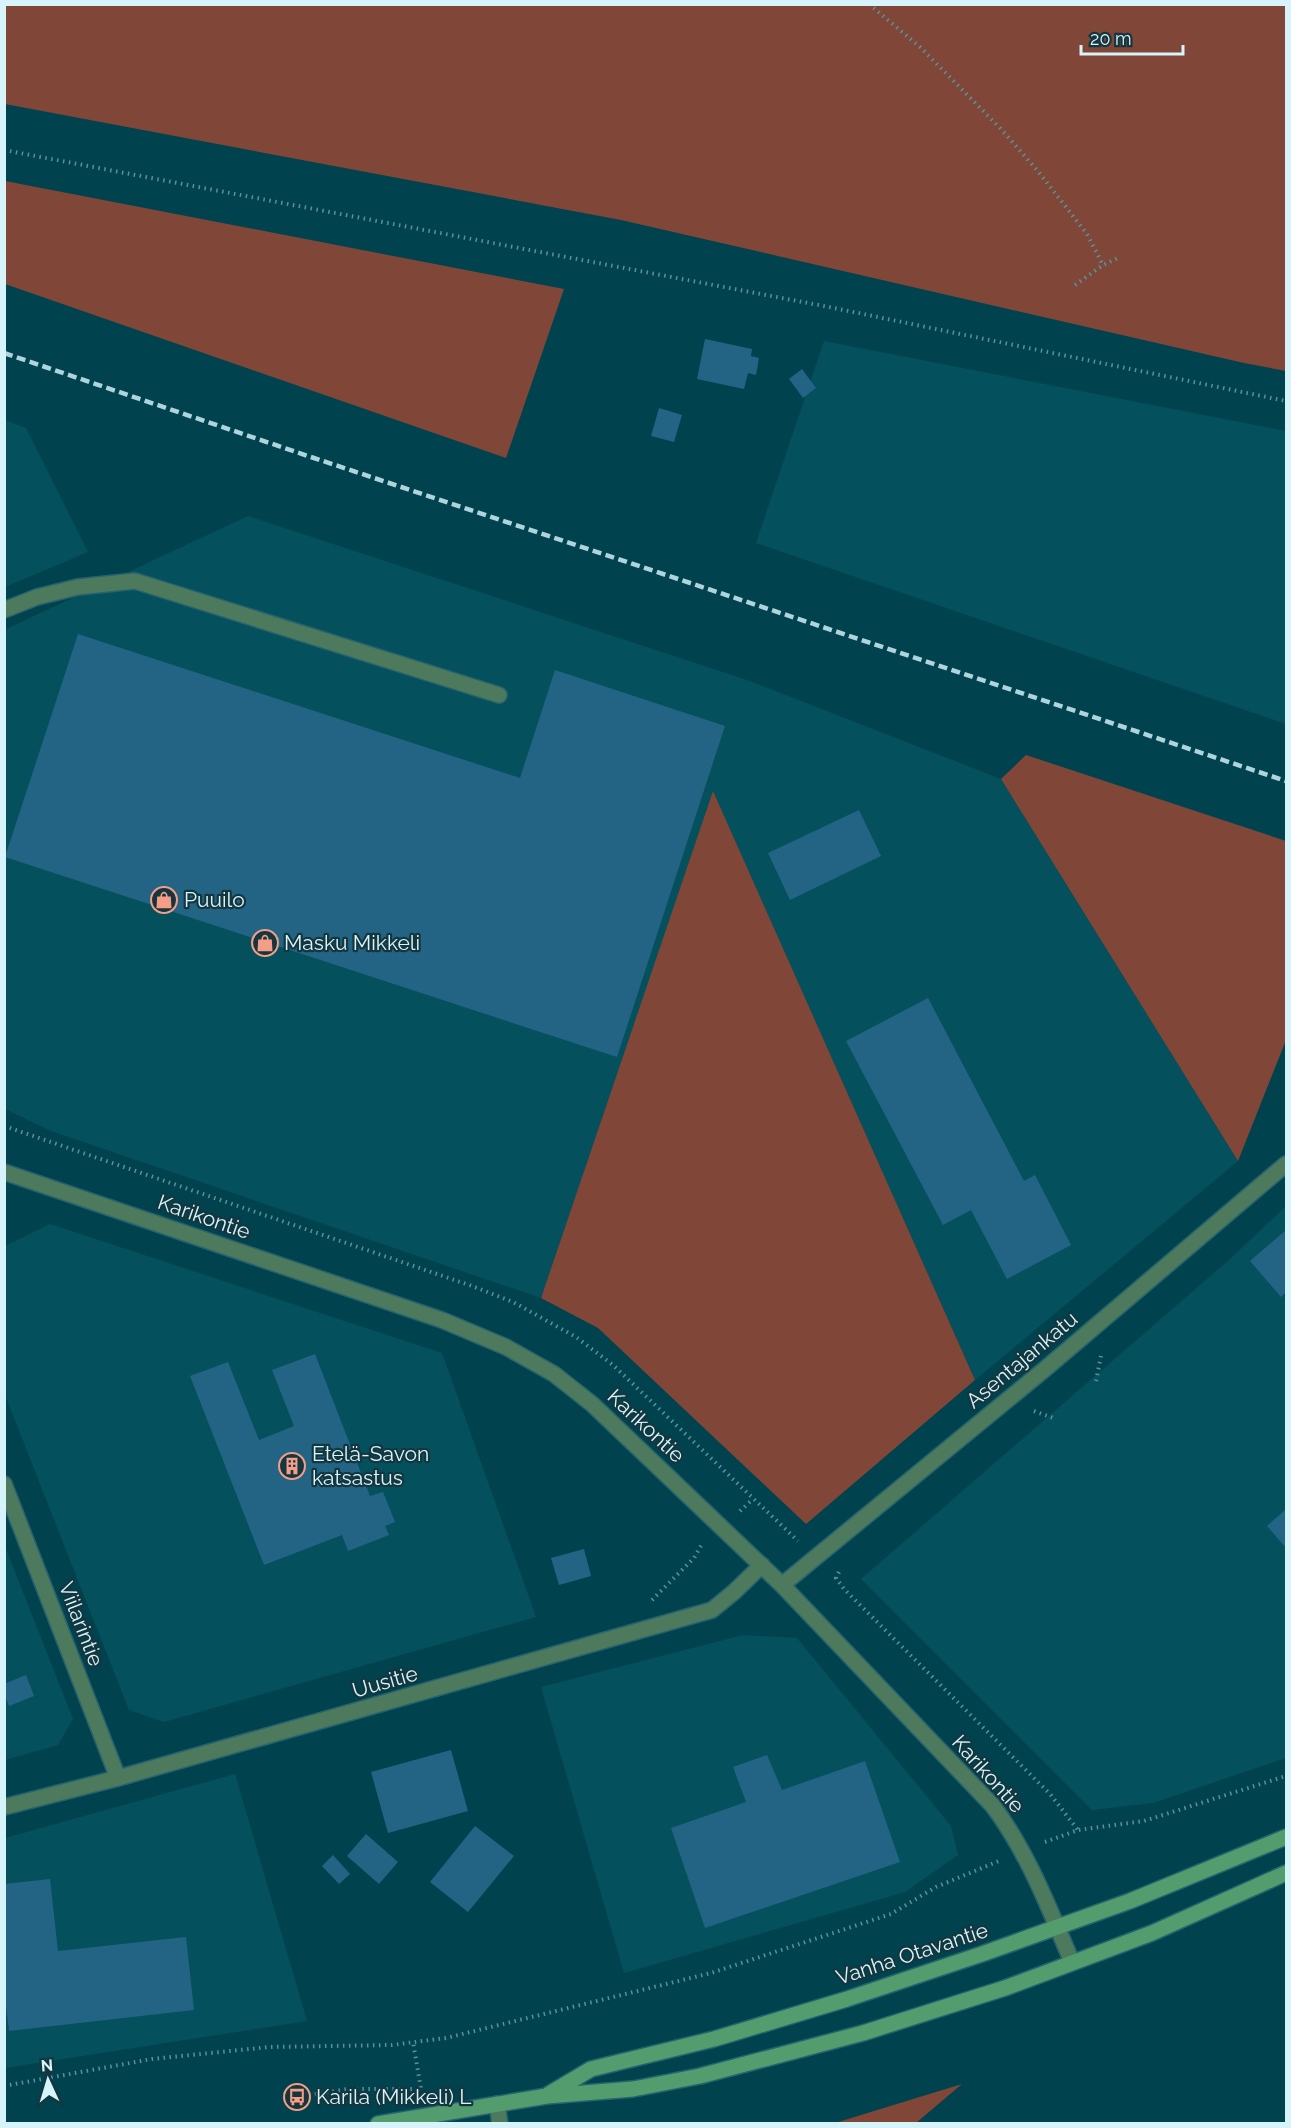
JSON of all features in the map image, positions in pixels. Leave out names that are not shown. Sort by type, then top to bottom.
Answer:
[{"type":"main road","name":"Vanha Otavantie","points":[[547,2096],[591,2069],[714,2039],[847,1999],[982,1954],[1130,1901],[1287,1837]]},
{"type":"main road","name":"Vanha Otavantie","points":[[378,2124],[547,2096],[633,2089],[700,2076],[863,2033],[1005,1988],[1152,1933],[1287,1873]]},
{"type":"street","points":[[4,610],[36,597],[78,587],[135,581],[499,695]]},
{"type":"street","name":"Asentajankatu","points":[[782,1584],[1045,1369],[1287,1164]]},
{"type":"street","name":"Karikontie","points":[[4,1172],[442,1320],[506,1347],[554,1374],[592,1404],[782,1584],[993,1806],[1012,1833],[1072,1962]]},
{"type":"street","name":"Viilarintie","points":[[4,1484],[118,1778]]},
{"type":"street","name":"Uusitie","points":[[4,1807],[118,1778],[592,1646],[711,1610],[762,1565]]},
{"type":"street","points":[[498,2104],[500,2124]]},
{"type":"path","points":[[869,4],[920,47],[1000,128],[1037,170],[1087,234],[1103,265]]},
{"type":"path","points":[[4,150],[829,307],[1287,401]]},
{"type":"path","points":[[1075,285],[1103,265],[1120,257]]},
{"type":"path","points":[[1096,1382],[1100,1357],[1109,1350]]},
{"type":"path","points":[[1025,1418],[1034,1410],[1053,1418]]},
{"type":"path","points":[[737,1513],[753,1499]]},
{"type":"path","points":[[648,1604],[694,1558],[703,1543]]},
{"type":"path","points":[[841,1568],[836,1578],[844,1589],[1050,1794],[1078,1830]]},
{"type":"path","points":[[1055,1838],[1078,1830],[1144,1821],[1287,1776]]},
{"type":"path","points":[[4,2086],[152,2059],[269,2046],[392,2045],[446,2038],[711,1973],[891,1914],[936,1887],[977,1869]]},
{"type":"path","points":[[297,2097],[348,2089],[421,2089],[413,2042]]},
{"type":"shaded area","points":[[4,5],[1286,5],[1286,371],[621,220],[5,104]]},
{"type":"shaded area","points":[[5,181],[564,289],[506,458],[5,284]]},
{"type":"shaded area","points":[[824,341],[1286,431],[1286,724],[756,543]]},
{"type":"shaded area","points":[[5,420],[26,428],[88,552],[5,587]]},
{"type":"shaded area","points":[[248,516],[750,681],[1001,779],[1238,1161],[975,1380],[713,792],[541,1298],[51,1131],[5,1109],[4,630]]},
{"type":"shaded area","points":[[1026,755],[1286,841],[1286,1040],[1238,1161],[1001,779]]},
{"type":"shaded area","points":[[713,791],[975,1380],[806,1524],[598,1328],[541,1298]]},
{"type":"shaded area","points":[[1286,1206],[1286,1758],[1153,1803],[1092,1810],[861,1579],[1230,1259]]},
{"type":"shaded area","points":[[50,1224],[442,1353],[536,1617],[164,1722],[129,1710],[5,1395],[5,1246]]},
{"type":"shaded area","points":[[4,1544],[73,1719],[58,1745],[5,1760]]},
{"type":"shaded area","points":[[743,1635],[797,1638],[951,1826],[958,1855],[905,1892],[624,1973],[541,1687]]},
{"type":"shaded area","points":[[235,1774],[307,2021],[5,2068],[5,1838]]},
{"type":"shaded area","points":[[962,2084],[916,2123],[835,2123]]},
{"type":"building","points":[[705,339],[752,349],[751,356],[759,358],[756,375],[748,373],[744,389],[697,379]]},
{"type":"building","points":[[802,369],[816,388],[803,398],[789,379]]},
{"type":"building","points":[[659,408],[682,415],[674,442],[651,436]]},
{"type":"building","points":[[78,634],[520,778],[555,670],[725,726],[617,1057],[5,857]]},
{"type":"building","points":[[859,810],[881,856],[790,900],[768,853]]},
{"type":"building","points":[[928,998],[1024,1181],[1035,1175],[1071,1245],[1007,1279],[971,1210],[943,1225],[846,1041]]},
{"type":"building","points":[[1286,1230],[1286,1292],[1281,1297],[1250,1261]]},
{"type":"building","name":"Etelä-Savon katsastus","points":[[315,1354],[370,1496],[383,1492],[395,1522],[385,1526],[389,1535],[348,1551],[342,1535],[264,1565],[190,1376],[228,1362],[259,1440],[294,1426],[272,1370]]},
{"type":"building","points":[[1286,1509],[1286,1548],[1267,1526]]},
{"type":"building","points":[[584,1549],[591,1576],[559,1585],[551,1558]]},
{"type":"building","points":[[26,1675],[34,1696],[9,1706],[4,1694],[4,1684]]},
{"type":"building","points":[[451,1750],[468,1811],[388,1833],[371,1772]]},
{"type":"building","points":[[767,1755],[782,1790],[865,1761],[900,1862],[705,1928],[671,1828],[746,1802],[733,1767]]},
{"type":"building","points":[[475,1826],[514,1856],[468,1912],[430,1882]]},
{"type":"building","points":[[366,1834],[398,1862],[379,1884],[347,1856]]},
{"type":"building","points":[[333,1855],[350,1874],[339,1884],[322,1866]]},
{"type":"building","points":[[50,1879],[58,1951],[186,1937],[194,2010],[9,2031],[4,1989],[4,1884]]},
{"type":"railway","points":[[4,353],[1286,781]]},
{"type":"place","name":"Puuilo","points":[[164,900]]},
{"type":"place","name":"Masku Mikkeli","points":[[265,943]]},
{"type":"place","name":"Etelä-Savon katsastus","points":[[292,1466]]},
{"type":"place","name":"Karila (Mikkeli) L","points":[[297,2097]]}]
